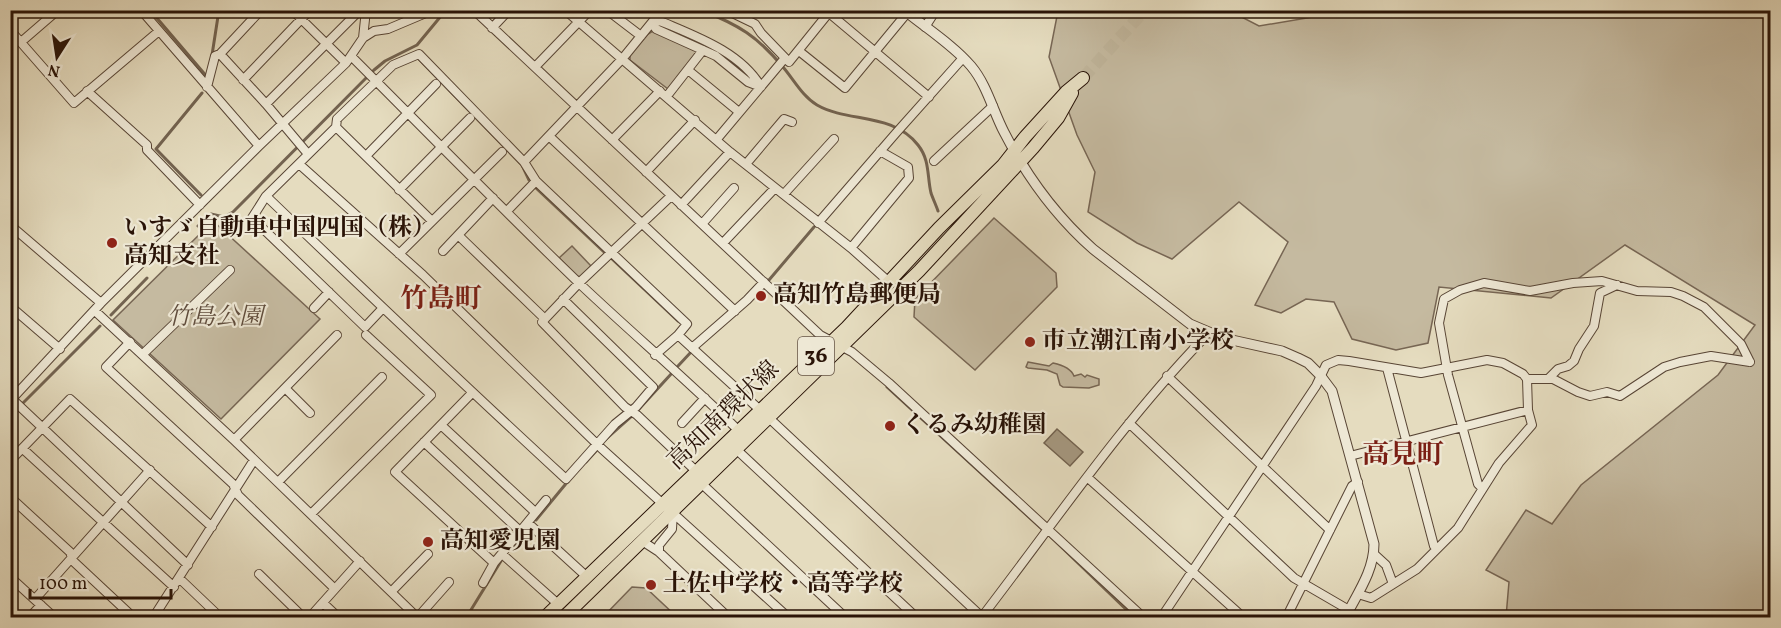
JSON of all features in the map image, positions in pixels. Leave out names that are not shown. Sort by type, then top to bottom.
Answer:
[{"type":"main road","name":"高知南環状線","points":[[544,618],[586,576],[668,508],[702,484],[737,450],[764,414],[837,344],[919,271],[1018,156],[1066,92],[1080,81]]},
{"type":"main road","name":"高知南環状線","points":[[837,344],[889,282],[1018,156]]},
{"type":"main road","name":"高知南環状線","points":[[563,618],[642,541],[696,471],[738,430],[764,414]]},
{"type":"street","points":[[21,42],[58,10]]},
{"type":"street","points":[[141,10],[259,146]]},
{"type":"street","points":[[207,87],[215,56],[220,54],[261,10]]},
{"type":"street","points":[[292,10],[327,44],[363,69],[579,283],[655,355],[676,370],[738,430]]},
{"type":"street","points":[[243,80],[310,10]]},
{"type":"street","points":[[266,104],[360,10]]},
{"type":"street","points":[[363,38],[366,10]]},
{"type":"street","points":[[188,565],[11,400],[101,303],[349,60],[363,38],[374,31],[388,29],[433,10]]},
{"type":"street","points":[[474,10],[820,335],[852,352],[889,383],[1144,618]]},
{"type":"street","points":[[492,28],[509,10]]},
{"type":"street","points":[[565,10],[730,152],[851,248],[889,282]]},
{"type":"street","points":[[535,67],[590,10]]},
{"type":"street","points":[[607,10],[641,36]]},
{"type":"street","points":[[524,162],[623,58],[662,10]]},
{"type":"street","points":[[726,10],[755,24],[782,62]]},
{"type":"street","points":[[925,27],[936,10]]},
{"type":"street","points":[[717,140],[782,62],[789,62],[830,12],[929,97]]},
{"type":"street","points":[[799,51],[846,88],[906,12],[963,58],[972,68],[981,81],[1031,179],[1075,232],[1093,249],[1190,324],[1223,338],[1282,351],[1308,363],[1320,375],[1332,391],[1371,527],[1374,554],[1368,575],[1347,614],[1302,584],[1129,423]]},
{"type":"street","points":[[652,23],[660,21],[718,53],[748,82],[761,87]]},
{"type":"street","points":[[652,23],[656,29],[703,50],[718,53]]},
{"type":"street","points":[[10,30],[74,103],[159,31]]},
{"type":"street","points":[[667,96],[703,50]]},
{"type":"street","points":[[220,54],[307,152]]},
{"type":"street","points":[[383,308],[365,327],[252,218],[266,196],[299,164],[307,152],[336,127],[337,119],[375,81],[393,65],[419,54],[524,162],[536,181],[687,324],[655,355]]},
{"type":"street","points":[[818,223],[963,58]]},
{"type":"street","points":[[688,70],[739,112]]},
{"type":"street","points":[[366,156],[436,84]]},
{"type":"street","points":[[87,91],[147,145],[147,150],[200,206]]},
{"type":"street","points":[[612,140],[660,91]]},
{"type":"street","points":[[933,161],[993,106]]},
{"type":"street","points":[[399,190],[470,118]]},
{"type":"street","points":[[746,164],[784,118],[792,122]]},
{"type":"street","points":[[646,172],[695,120]]},
{"type":"street","points":[[336,127],[432,222]]},
{"type":"street","points":[[549,136],[735,310]]},
{"type":"street","points":[[784,194],[834,139]]},
{"type":"street","points":[[851,248],[909,178],[908,168],[880,151]]},
{"type":"street","points":[[399,254],[502,152]]},
{"type":"street","points":[[681,205],[730,152]]},
{"type":"street","points":[[299,164],[423,275],[597,443],[789,618]]},
{"type":"street","points":[[507,211],[536,181]]},
{"type":"street","points":[[702,224],[734,188]]},
{"type":"street","points":[[723,243],[775,188]]},
{"type":"street","points":[[266,196],[431,351],[472,393],[566,479],[597,443],[653,387],[564,299]]},
{"type":"street","points":[[671,196],[579,283],[542,322],[631,411],[696,471]]},
{"type":"street","points":[[443,251],[493,198]]},
{"type":"street","points":[[10,225],[101,303]]},
{"type":"street","points":[[458,235],[545,319]]},
{"type":"street","points":[[143,354],[230,270]]},
{"type":"street","points":[[1549,378],[1557,369],[1568,366],[1574,361],[1594,326],[1600,292],[1592,281]]},
{"type":"street","points":[[1482,488],[1478,484],[1448,369],[1439,319],[1442,302],[1446,297],[1479,283],[1530,291],[1592,281],[1637,291],[1671,292],[1698,302],[1741,344],[1750,362],[1711,356],[1680,362],[1664,367],[1620,396],[1607,392],[1592,396],[1582,394],[1549,378],[1527,379]]},
{"type":"street","points":[[692,348],[764,282]]},
{"type":"street","points":[[1600,292],[1617,285]]},
{"type":"street","points":[[314,308],[329,292]]},
{"type":"street","points":[[10,306],[60,349]]},
{"type":"street","points":[[95,311],[234,440],[418,617],[449,582]]},
{"type":"street","points":[[678,335],[982,617],[1129,423],[1207,332]]},
{"type":"street","points":[[311,514],[432,395],[366,334]]},
{"type":"street","points":[[234,440],[337,335]]},
{"type":"street","points":[[130,342],[106,367],[233,484],[235,490],[335,588]]},
{"type":"street","points":[[1161,618],[1316,386],[1326,365],[1338,360],[1421,373],[1487,360],[1503,363],[1523,374],[1527,379],[1528,410],[1532,425],[1499,464],[1458,528],[1417,569],[1371,598],[1358,594]]},
{"type":"street","points":[[1387,368],[1434,546],[1437,549]]},
{"type":"street","points":[[1167,376],[1330,530]]},
{"type":"street","points":[[278,482],[382,377]]},
{"type":"street","points":[[285,388],[310,413]]},
{"type":"street","points":[[472,393],[395,472],[495,563]]},
{"type":"street","points":[[682,423],[705,398]]},
{"type":"street","points":[[10,461],[70,399],[212,527]]},
{"type":"street","points":[[1350,456],[1528,410]]},
{"type":"street","points":[[441,424],[535,512]]},
{"type":"street","points":[[424,442],[520,531]]},
{"type":"street","points":[[23,448],[174,587]]},
{"type":"street","points":[[737,450],[916,618]]},
{"type":"street","points":[[156,616],[254,460]]},
{"type":"street","points":[[29,618],[38,602],[72,557],[150,470]]},
{"type":"street","points":[[1087,477],[1244,618]]},
{"type":"street","points":[[1286,618],[1352,486],[1358,482]]},
{"type":"street","points":[[702,484],[846,618]]},
{"type":"street","points":[[10,497],[70,552],[73,561],[134,618]]},
{"type":"street","points":[[483,583],[495,563],[546,500]]},
{"type":"street","points":[[659,552],[659,545],[672,529],[668,508]]},
{"type":"street","points":[[528,523],[586,576]]},
{"type":"street","points":[[642,541],[659,552],[729,618]]},
{"type":"street","points":[[392,591],[428,554]]},
{"type":"street","points":[[502,554],[558,604]]},
{"type":"street","points":[[1374,554],[1386,565],[1393,584]]},
{"type":"street","points":[[309,618],[360,561]]},
{"type":"street","points":[[260,574],[304,618]]},
{"type":"street","points":[[10,577],[55,618]]},
{"type":"street","points":[[179,578],[221,618]]},
{"type":"street","points":[[323,603],[339,618]]},
{"type":"green space","points":[[1354,10],[1770,11],[1770,617],[1506,617],[1509,582],[1486,570],[1526,510],[1552,524],[1581,485],[1718,375],[1755,325],[1625,245],[1551,298],[1439,287],[1428,343],[1396,350],[1352,339],[1334,302],[1306,299],[1281,313],[1255,305],[1288,242],[1239,202],[1172,259],[1137,243],[1088,212],[1095,172],[1077,135],[1049,57],[1058,11],[1230,11],[1259,26]]},
{"type":"green space","points":[[653,31],[696,51],[668,89],[630,60],[630,55]]},
{"type":"green space","points":[[994,218],[1056,273],[1057,287],[975,370],[914,317],[915,299]]},
{"type":"green space","name":"竹島公園","points":[[213,221],[320,319],[221,419],[113,320]]},
{"type":"green space","points":[[572,246],[591,266],[581,277],[576,276],[559,258]]},
{"type":"green space","points":[[1028,362],[1049,366],[1053,363],[1060,365],[1074,376],[1081,374],[1085,377],[1087,375],[1099,379],[1099,385],[1089,388],[1063,387],[1060,385],[1057,374],[1047,370],[1028,368],[1026,367]]},
{"type":"green space","points":[[632,587],[646,588],[677,617],[603,617]]},
{"type":"shaded area","points":[[1057,429],[1083,452],[1070,466],[1044,443]]},
{"type":"waterway","points":[[150,10],[208,78]]},
{"type":"waterway","points":[[212,55],[219,10]]},
{"type":"waterway","points":[[198,226],[211,214],[224,217],[233,212],[374,70],[385,61],[417,45],[446,10]]},
{"type":"waterway","points":[[701,10],[737,26],[756,39],[774,56],[812,102],[829,111],[896,127],[907,135],[918,145],[925,156],[931,193],[938,211]]},
{"type":"waterway","points":[[419,59],[522,165],[529,180]]},
{"type":"waterway","points":[[201,195],[156,149],[202,93]]},
{"type":"waterway","points":[[536,188],[604,252]]},
{"type":"waterway","points":[[769,280],[814,227]]},
{"type":"waterway","points":[[611,258],[678,321]]},
{"type":"waterway","points":[[111,315],[147,278]]},
{"type":"waterway","points":[[22,404],[100,326]]},
{"type":"waterway","points":[[678,366],[692,351],[690,350]]},
{"type":"waterway","points":[[639,409],[672,373]]},
{"type":"waterway","points":[[887,387],[1043,530]]},
{"type":"waterway","points":[[10,415],[17,409]]},
{"type":"waterway","points":[[605,440],[632,416]]},
{"type":"waterway","points":[[586,462],[596,451]]},
{"type":"waterway","points":[[536,520],[569,480]]},
{"type":"waterway","points":[[511,550],[527,530]]},
{"type":"waterway","points":[[1050,536],[1135,618]]},
{"type":"waterway","points":[[466,618],[501,561]]},
{"type":"tunnel","points":[[1083,78],[1145,10]]},
{"type":"place","name":"いすゞ自動車中国四国（株） 高知支社","points":[[112,243]]},
{"type":"place","name":"高知竹島郵便局","points":[[761,296]]},
{"type":"place","name":"市立潮江南小学校","points":[[1030,342]]},
{"type":"place","name":"くるみ幼稚園","points":[[890,426]]},
{"type":"place","name":"高知愛児園","points":[[428,542]]},
{"type":"place","name":"土佐中学校・高等学校","points":[[651,585]]},
{"type":"district","name":"竹島町","points":[[441,300]]},
{"type":"district","name":"高見町","points":[[1403,456]]}]
